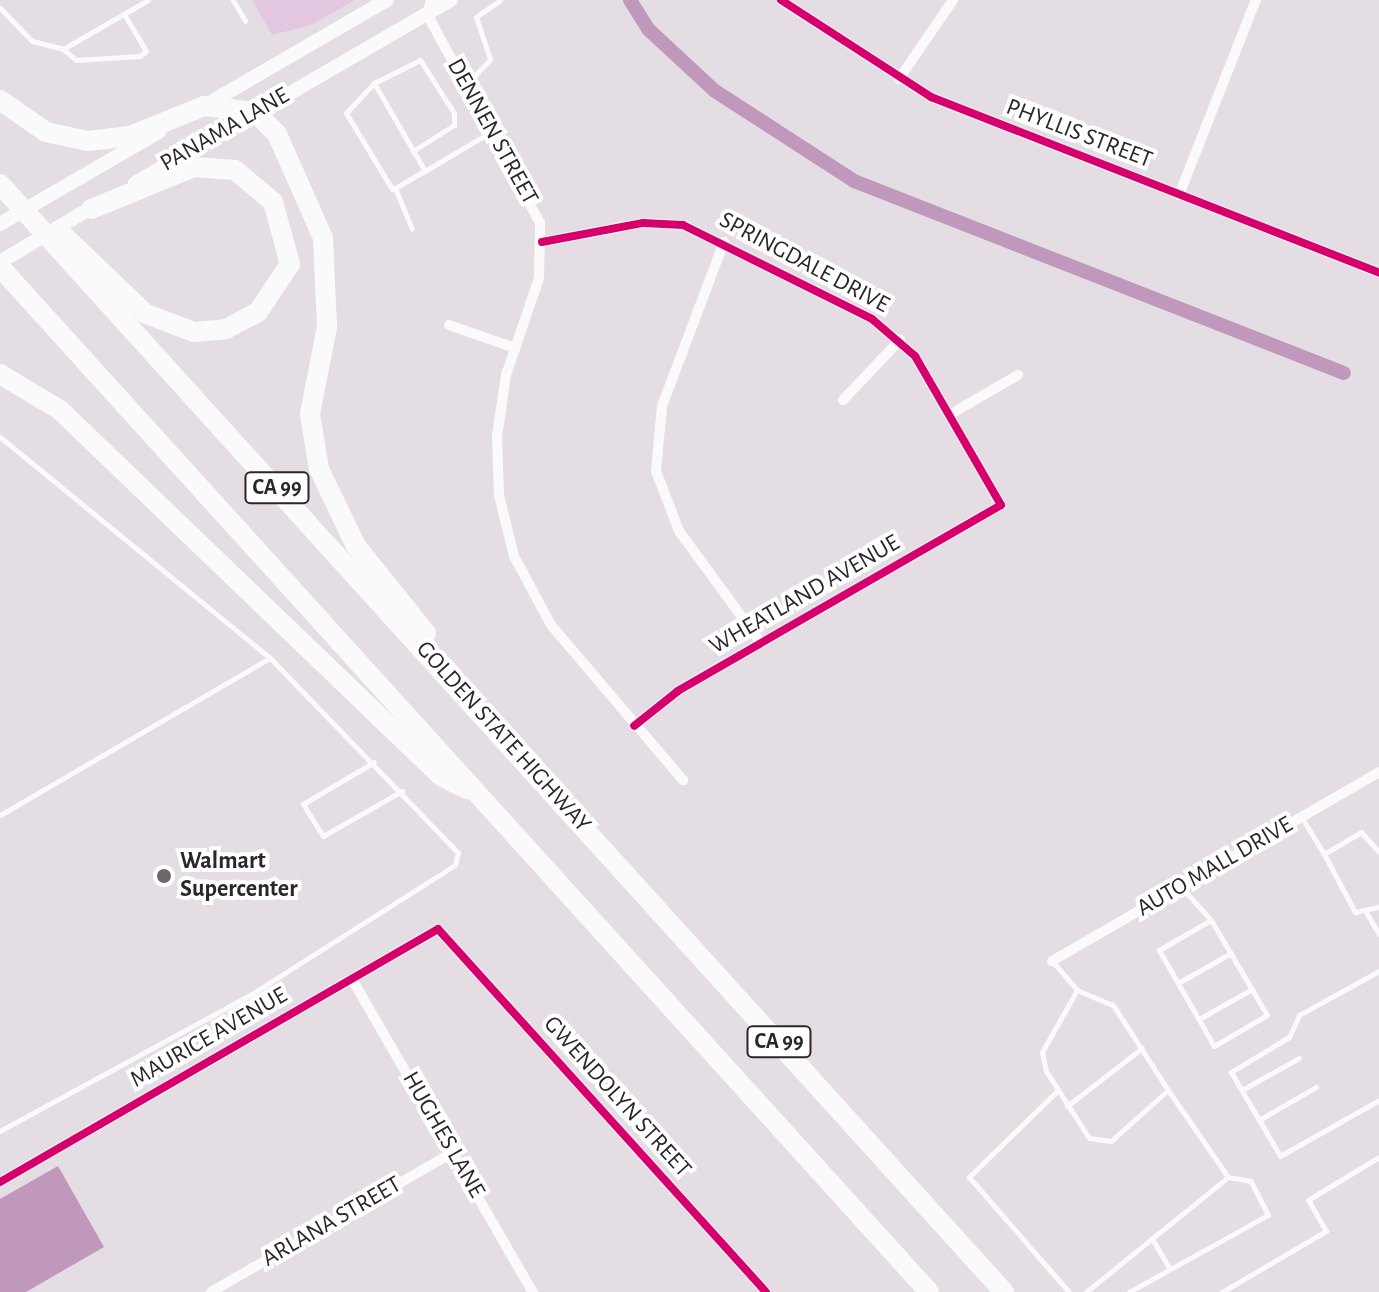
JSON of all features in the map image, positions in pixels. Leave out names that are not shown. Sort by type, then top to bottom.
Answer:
[{"type":"highway","points":[[0,100],[46,132],[88,141],[130,136],[204,106],[255,112],[277,134],[323,238],[327,327],[310,414],[327,493],[356,546],[554,792]]},
{"type":"highway","points":[[0,174],[146,314],[178,329],[210,332],[244,322],[271,300],[290,264],[273,202],[235,170],[194,167],[91,209]]},
{"type":"highway","name":"GOLDEN STATE HIGHWAY","points":[[0,184],[1004,1292]]},
{"type":"highway","name":"CA 99","points":[[0,264],[929,1292]]},
{"type":"highway","points":[[0,281],[105,383]]},
{"type":"highway","points":[[0,374],[60,410],[441,776],[479,796]]},
{"type":"main road","name":"PANAMA LANE","points":[[0,224],[387,0]]},
{"type":"main road","name":"PANAMA LANE","points":[[0,264],[429,7],[451,0]]},
{"type":"street","name":"PHYLLIS STREET","points":[[781,0],[899,79],[1179,195],[1379,273]]},
{"type":"street","points":[[899,79],[953,0]]},
{"type":"street","points":[[1179,195],[1256,0]]},
{"type":"street","name":"DENNEN STREET","points":[[429,7],[467,84],[534,204],[542,242],[515,348],[497,437],[499,495],[514,556],[551,625],[683,780]]},
{"type":"street","name":"SPRINGDALE DRIVE","points":[[542,242],[662,222],[724,242],[900,340],[949,415],[1001,505]]},
{"type":"street","points":[[724,242],[662,406],[656,471],[679,531],[761,643]]},
{"type":"street","points":[[449,325],[515,348]]},
{"type":"street","points":[[843,400],[900,340]]},
{"type":"street","points":[[949,415],[1018,375]]},
{"type":"street","name":"WHEATLAND AVENUE","points":[[634,726],[667,698],[1001,505]]},
{"type":"street","name":"AUTO MALL DRIVE","points":[[1052,961],[1379,774]]},
{"type":"street","name":"MAURICE AVENUE","points":[[0,1182],[438,929]]},
{"type":"street","name":"GWENDOLYN STREET","points":[[438,929],[766,1292]]},
{"type":"street","name":"HUGHES LANE","points":[[352,979],[533,1292]]},
{"type":"street","name":"ARLANA STREET","points":[[211,1292],[453,1152]]},
{"type":"lane","points":[[63,49],[147,0]]},
{"type":"lane","points":[[233,0],[245,21]]},
{"type":"lane","points":[[467,84],[490,59],[476,17],[500,0]]},
{"type":"lane","points":[[0,8],[32,41],[63,49],[76,60],[140,56],[146,51],[124,14]]},
{"type":"lane","points":[[412,229],[395,188],[346,113],[374,83],[420,60],[454,113],[454,125],[413,151]]},
{"type":"lane","points":[[374,83],[425,171]]},
{"type":"lane","points":[[395,188],[494,131]]},
{"type":"lane","points":[[0,437],[270,658],[451,840],[455,865],[250,995],[0,1131]]},
{"type":"lane","points":[[0,815],[270,658]]},
{"type":"lane","points":[[374,762],[303,804],[323,836],[402,791]]},
{"type":"lane","points":[[1301,817],[1355,912],[1367,914],[1379,907]]},
{"type":"lane","points":[[1324,854],[1361,832],[1379,852]]},
{"type":"lane","points":[[1181,886],[1211,920],[1267,1015],[1214,1046],[1159,950],[1211,920]]},
{"type":"lane","points":[[1367,914],[1379,934]]},
{"type":"lane","points":[[1178,983],[1231,953]]},
{"type":"lane","points":[[1052,961],[1077,990],[1113,1005],[1228,1177],[1251,1181],[1268,1215],[1129,1292]]},
{"type":"lane","points":[[1379,971],[1299,1015],[1289,1037],[1231,1072],[1280,1156],[1379,1100]]},
{"type":"lane","points":[[1199,1019],[1252,989]]},
{"type":"lane","points":[[1077,990],[1042,1052],[1057,1092],[1066,1106],[1100,1143],[1168,1090]]},
{"type":"lane","points":[[1066,1106],[1142,1048]]},
{"type":"lane","points":[[1242,1090],[1299,1058]]},
{"type":"lane","points":[[1259,1120],[1316,1087]]},
{"type":"lane","points":[[1057,1092],[969,1177],[1069,1292]]},
{"type":"lane","points":[[1222,1292],[1326,1231],[1308,1200],[1379,1157]]},
{"type":"lane","points":[[1086,1292],[1228,1177]]},
{"type":"lane","points":[[1152,1239],[1170,1269]]},
{"type":"shaded area","points":[[252,0],[355,0],[311,25],[272,35]]},
{"type":"shaded area","points":[[58,1166],[104,1247],[26,1292],[0,1292],[0,1199]]},
{"type":"waterway","points":[[630,0],[648,29],[715,91],[854,181],[1344,373]]},
{"type":"cycle path","points":[[781,0],[931,97],[1379,273]]},
{"type":"cycle path","points":[[542,242],[643,223],[683,225],[872,319],[915,356],[1001,505],[678,691],[634,726]]},
{"type":"cycle path","points":[[0,1182],[438,929],[766,1292]]},
{"type":"place","name":"Walmart Supercenter","points":[[164,876]]}]
